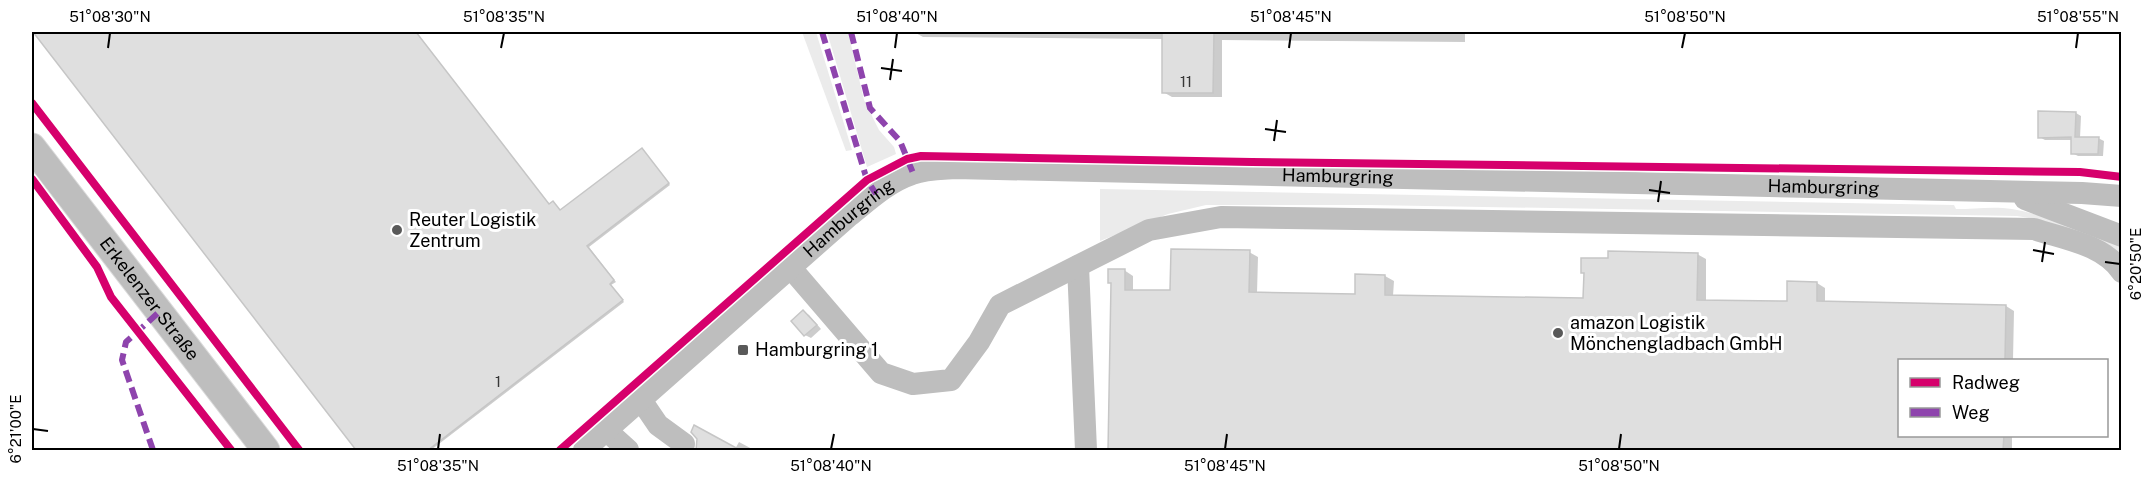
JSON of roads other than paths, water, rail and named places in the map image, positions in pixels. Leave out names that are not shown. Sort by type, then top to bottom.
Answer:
[{"type":"main road","name":"Erkelenzer Straße","points":[[32,147],[266,450]]},
{"type":"street","name":"Hamburgring","points":[[584,450],[849,216],[889,184],[913,174],[955,168],[2004,191],[2121,196]]},
{"type":"street","points":[[2004,191],[2121,236]]},
{"type":"street","points":[[790,267],[881,373],[913,384],[951,380],[979,342],[1000,305],[1149,230],[1221,217],[2034,229],[2097,249],[2115,262],[2121,272]]},
{"type":"street","points":[[1078,266],[1086,450]]},
{"type":"street","points":[[641,400],[658,425],[684,444]]},
{"type":"street","points":[[607,431],[628,450]]},
{"type":"place","name":"Reuter Logistik Zentrum","points":[[397,230]]},
{"type":"place","name":"amazon Logistik Mönchengladbach GmbH","points":[[1558,333]]},
{"type":"place","name":"Hamburgring 1","points":[[743,350]]}]
